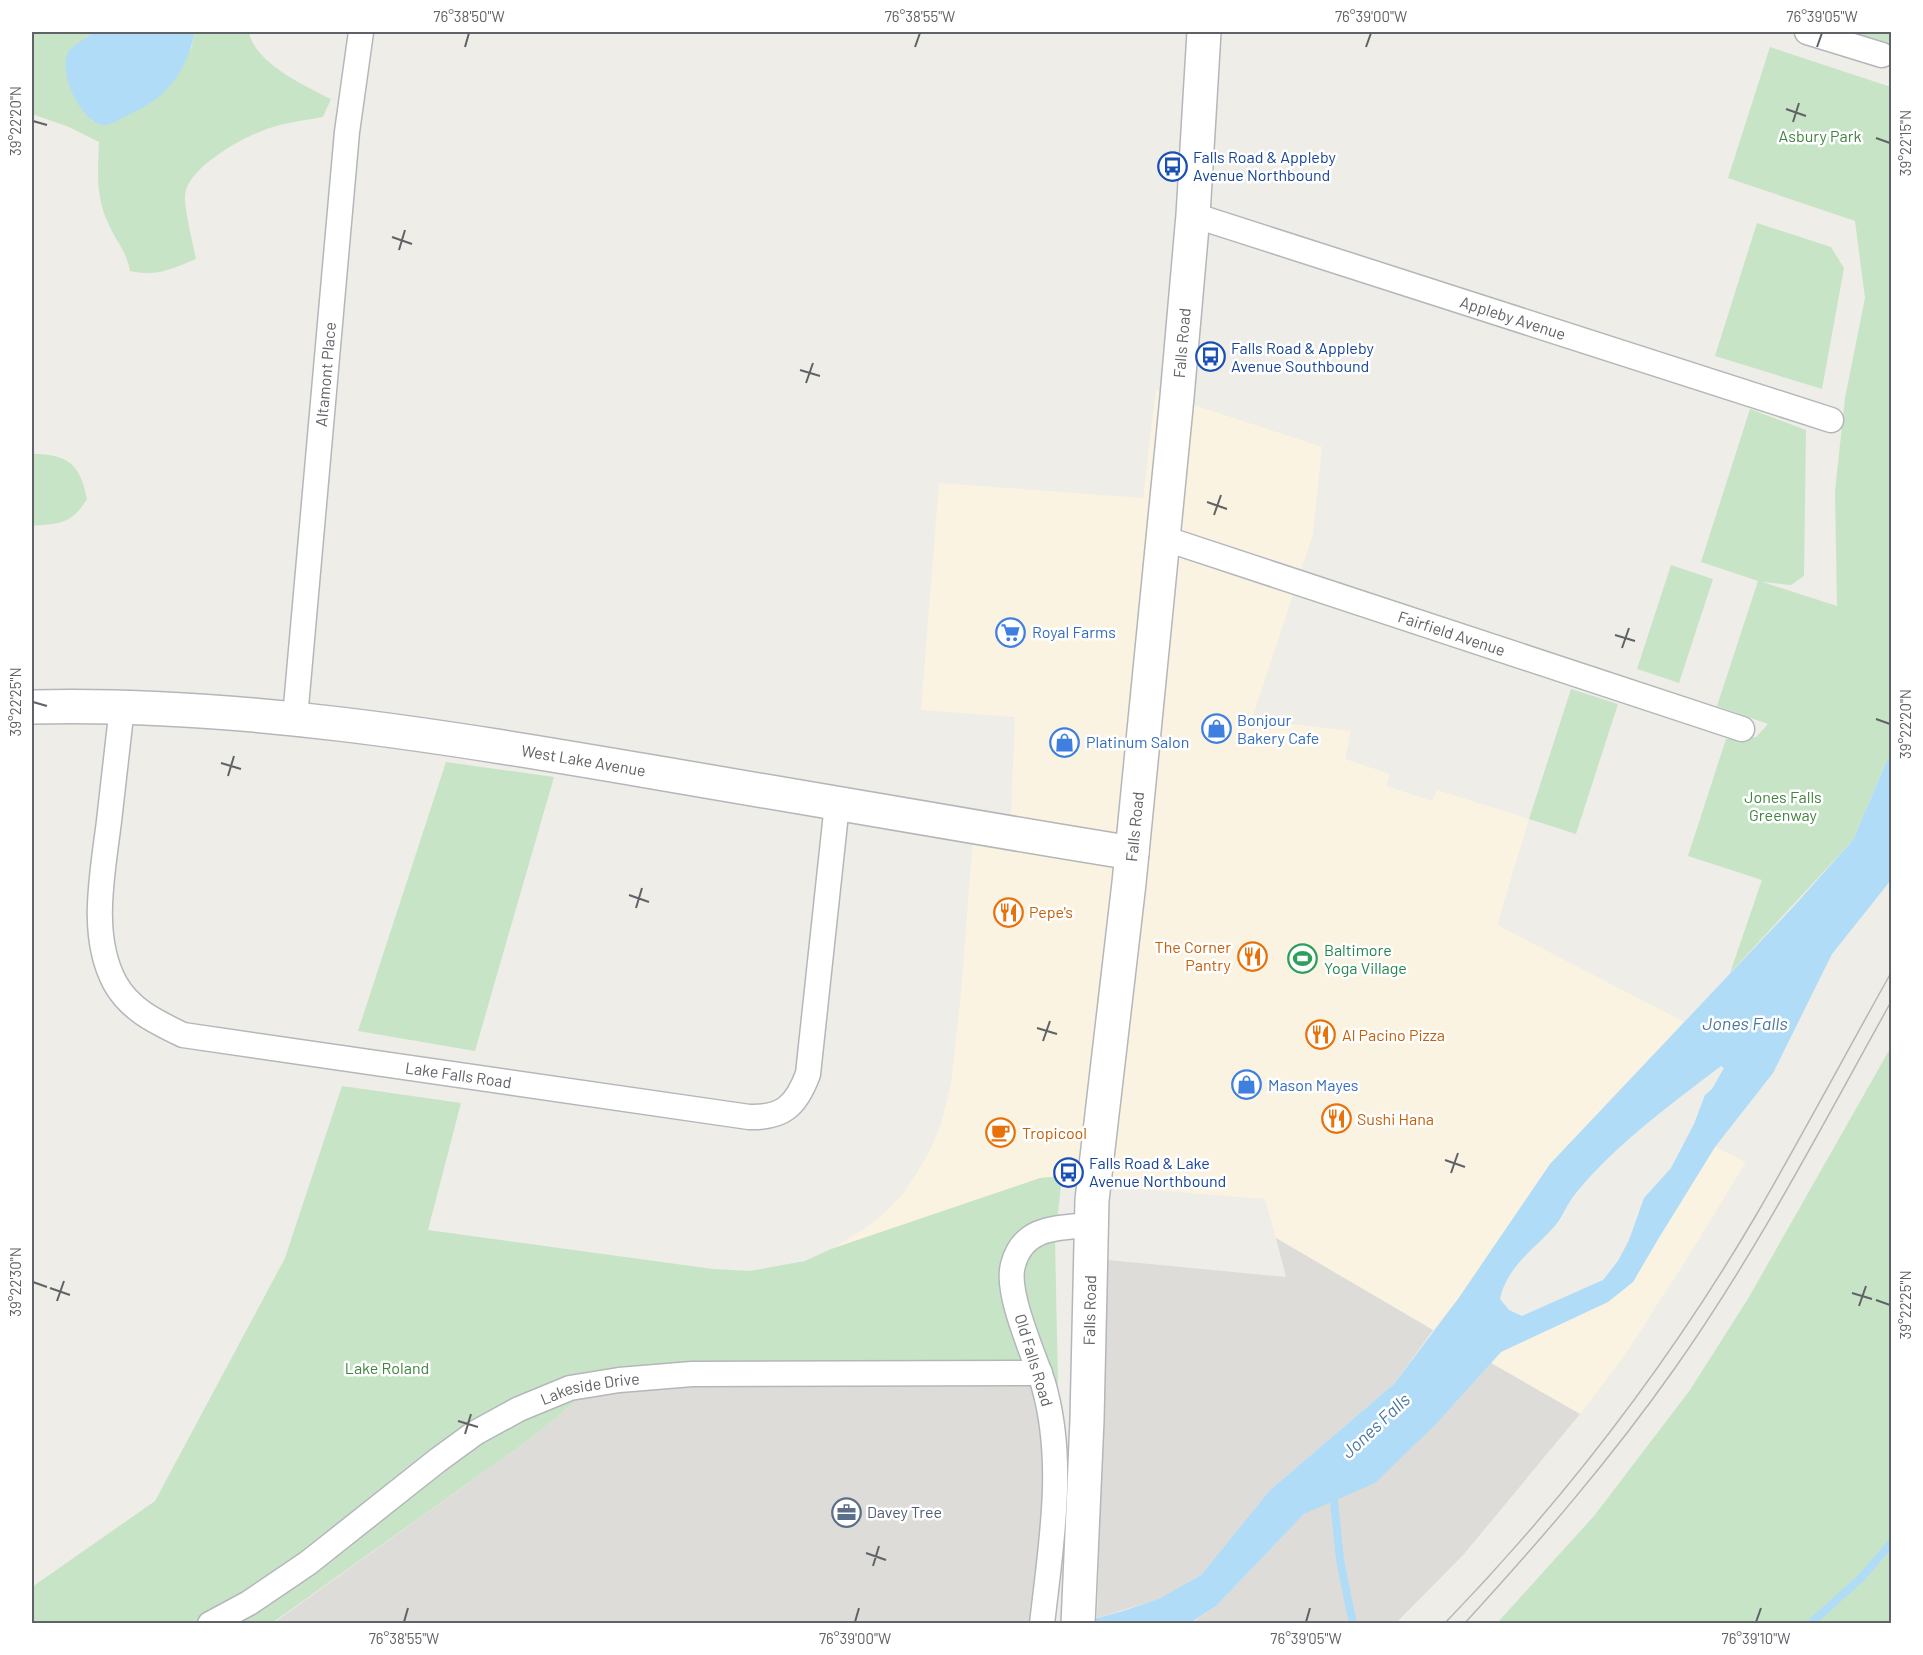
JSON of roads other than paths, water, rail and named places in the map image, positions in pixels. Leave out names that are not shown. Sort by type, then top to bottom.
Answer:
[{"type":"main road","name":"Falls Road","points":[[1078,1623],[1087,1420],[1090,1225],[1132,853],[1163,538],[1193,215],[1204,32]]},
{"type":"main road","name":"West Lake Avenue","points":[[32,707],[122,707],[295,718],[487,744],[1132,853]]},
{"type":"street","name":"Altamont Place","points":[[295,718],[347,132],[361,32]]},
{"type":"street","points":[[1807,32],[1882,55]]},
{"type":"street","name":"Appleby Avenue","points":[[1193,215],[1832,420]]},
{"type":"street","name":"Fairfield Avenue","points":[[1163,538],[1742,729]]},
{"type":"street","name":"Lake Falls Road","points":[[122,707],[103,869],[100,923],[104,956],[115,983],[129,1002],[152,1020],[183,1035],[205,1039],[749,1117],[768,1118],[786,1108],[800,1094],[808,1074],[837,804]]},
{"type":"street","name":"Old Falls Road","points":[[1042,1623],[1053,1530],[1055,1453],[1047,1399],[1012,1287],[1012,1266],[1020,1247],[1035,1233],[1090,1225]]},
{"type":"street","name":"Lakeside Drive","points":[[210,1623],[249,1603],[308,1563],[475,1433],[519,1409],[570,1388],[619,1380],[693,1374],[1040,1373]]},
{"type":"water","points":[[94,32],[195,32],[180,73],[163,93],[140,109],[105,125],[87,116],[73,95],[66,70],[69,51]]},
{"type":"water","name":"Jones Falls","points":[[1891,751],[1891,880],[1832,954],[1773,1073],[1715,1147],[1633,1282],[1608,1302],[1501,1352],[1439,1421],[1375,1483],[1304,1514],[1216,1606],[1190,1623],[1076,1624],[1161,1598],[1201,1575],[1270,1490],[1394,1384],[1458,1299],[1550,1164],[1794,906],[1853,840]],"holes":[[[1721,1066],[1724,1068],[1712,1089],[1705,1095],[1694,1124],[1671,1168],[1644,1198],[1629,1240],[1618,1261],[1603,1280],[1522,1316],[1509,1310],[1500,1299],[1514,1268],[1554,1227],[1573,1197],[1592,1175],[1626,1141],[1664,1110]]]},
{"type":"waterway","points":[[1333,1492],[1340,1560],[1353,1624]]},
{"type":"waterway","points":[[1810,1624],[1862,1577],[1892,1542]]},
{"type":"tram line","points":[[1444,1624],[1531,1529],[1572,1480],[1612,1430],[1686,1326],[1755,1217],[1892,971]]},
{"type":"tram line","points":[[1464,1624],[1574,1499],[1626,1435],[1675,1368],[1762,1233],[1892,1000]]},
{"type":"place","name":"Falls Road & Appleby Avenue Northbound","points":[[1172,166]]},
{"type":"place","name":"Falls Road & Appleby Avenue Southbound","points":[[1210,357]]},
{"type":"place","name":"Royal Farms","points":[[1011,632]]},
{"type":"place","name":"Bonjour Bakery Cafe","points":[[1216,729]]},
{"type":"place","name":"Platinum Salon","points":[[1065,742]]},
{"type":"place","name":"Pepe's","points":[[1008,912]]},
{"type":"place","name":"The Corner Pantry","points":[[1252,956]]},
{"type":"place","name":"Baltimore Yoga Village","points":[[1303,959]]},
{"type":"place","name":"Al Pacino Pizza","points":[[1321,1035]]},
{"type":"place","name":"Mason Mayes","points":[[1247,1085]]},
{"type":"place","name":"Sushi Hana","points":[[1336,1119]]},
{"type":"place","name":"Tropicool","points":[[1001,1133]]},
{"type":"place","name":"Falls Road & Lake Avenue Northbound","points":[[1068,1172]]},
{"type":"place","name":"Davey Tree","points":[[846,1512]]},
{"type":"park label","name":"Asbury Park","points":[[1820,136]]},
{"type":"park label","name":"Jones Falls Greenway","points":[[1783,806]]},
{"type":"park label","name":"Lake Roland","points":[[387,1368]]}]
